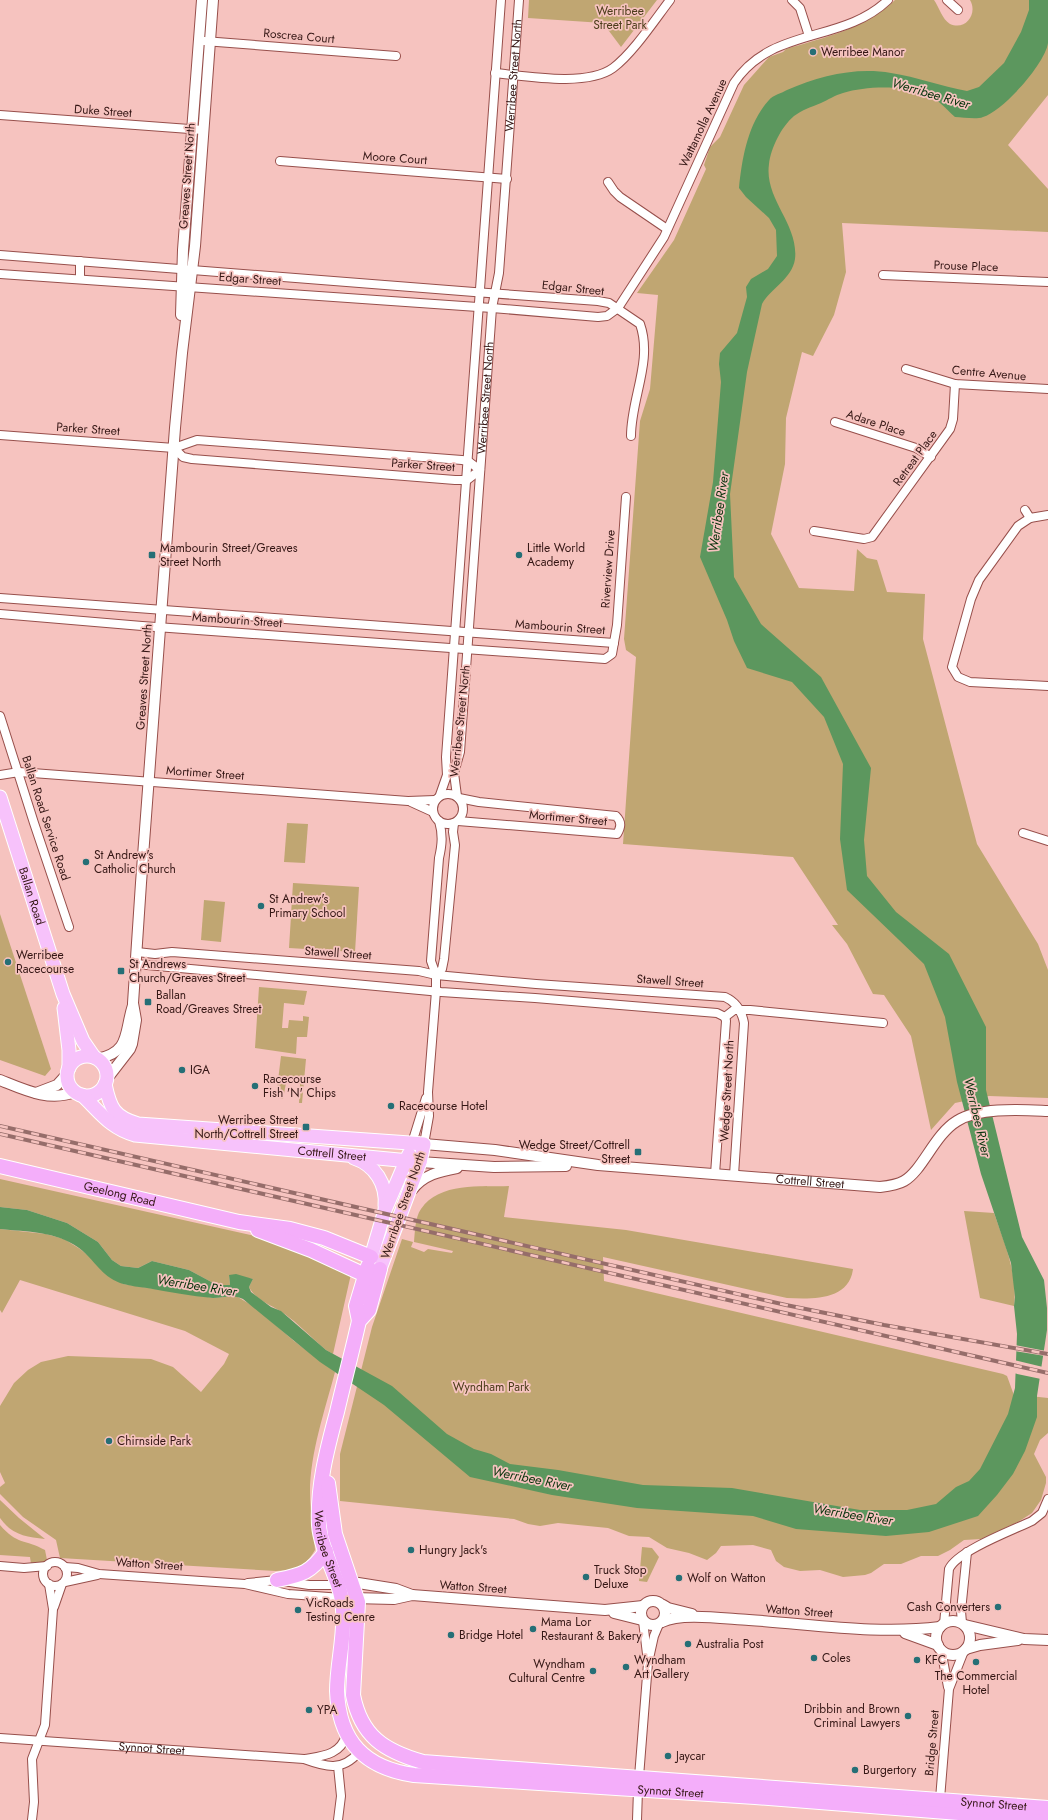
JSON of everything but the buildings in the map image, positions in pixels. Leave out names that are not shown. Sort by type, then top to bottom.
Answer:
[{"type":"highway","name":"Geelong Road","points":[[0,1166],[239,1222],[290,1229],[324,1238],[371,1257]]},
{"type":"highway","name":"Geelong Road","points":[[239,1222],[311,1250],[365,1275]]},
{"type":"highway","points":[[365,1275],[380,1269],[371,1257]]},
{"type":"highway","name":"Werribee Street","points":[[359,1752],[346,1734],[340,1714],[337,1690],[343,1614],[340,1592],[319,1527],[320,1490],[325,1458],[359,1321],[356,1306],[371,1257]]},
{"type":"highway","name":"Werribee Street","points":[[359,1321],[368,1310],[380,1269]]},
{"type":"highway","name":"Werribee Street","points":[[325,1458],[335,1534],[357,1598],[358,1610],[353,1694],[355,1707],[362,1722],[373,1736]]},
{"type":"highway","points":[[277,1580],[300,1576],[312,1567],[326,1552]]},
{"type":"highway","points":[[359,1752],[362,1740],[362,1722]]},
{"type":"highway","name":"Synnot Street","points":[[373,1736],[386,1748],[402,1756],[423,1762],[527,1776]]},
{"type":"highway","name":"Synnot Street","points":[[359,1752],[378,1765],[396,1772],[414,1775],[527,1776],[755,1791],[1048,1820]]},
{"type":"highway","name":"Synnot Street","points":[[940,1810],[1048,1808]]},
{"type":"main road","name":"Ballan Road","points":[[0,797],[62,994],[83,1041],[96,1058]]},
{"type":"main road","name":"Ballan Road","points":[[62,994],[69,1050],[68,1071]]},
{"type":"main road","points":[[82,1057],[96,1058],[104,1067],[105,1082],[95,1094],[78,1093],[70,1086],[68,1071],[75,1060],[82,1057]]},
{"type":"main road","name":"Cottrell Street","points":[[105,1082],[109,1102],[112,1108],[124,1119],[138,1124],[418,1144]]},
{"type":"main road","name":"Cottrell Street","points":[[78,1093],[106,1120],[121,1131],[135,1135],[420,1162]]},
{"type":"main road","points":[[192,1127],[196,1133],[214,1143]]},
{"type":"main road","name":"Werribee Street North","points":[[371,1257],[385,1210],[406,1161],[418,1144]]},
{"type":"main road","name":"Werribee Street North","points":[[380,1269],[420,1162],[418,1144]]},
{"type":"main road","points":[[344,1155],[363,1162],[379,1176],[385,1191],[385,1210]]},
{"type":"street","name":"Greaves Street North","points":[[186,286],[182,270],[202,0]]},
{"type":"street","name":"Greaves Street North","points":[[96,1058],[110,1056],[120,1048],[125,1040],[128,1020],[133,1003],[186,286],[192,270],[213,0]]},
{"type":"street","name":"Werribee Street North","points":[[438,798],[447,775],[446,757],[501,0]]},
{"type":"street","name":"Werribee Street North","points":[[458,797],[454,773],[460,752],[492,308],[499,273],[519,0]]},
{"type":"street","points":[[495,73],[577,79],[604,73],[620,62],[670,0]]},
{"type":"street","points":[[792,0],[800,8],[809,36]]},
{"type":"street","name":"Wattamolla Avenue","points":[[618,308],[664,237],[734,83],[740,74],[749,64],[770,50],[862,19],[874,12],[888,0]]},
{"type":"street","points":[[947,0],[958,10]]},
{"type":"street","name":"Roscrea Court","points":[[199,40],[396,56]]},
{"type":"street","name":"Duke Street","points":[[0,115],[204,130]]},
{"type":"street","name":"Moore Court","points":[[280,161],[507,179]]},
{"type":"street","points":[[608,182],[620,197],[667,229]]},
{"type":"street","name":"Edgar Street","points":[[0,255],[598,301],[609,303],[618,308],[607,316],[598,317],[492,308],[0,274]]},
{"type":"street","points":[[80,261],[80,279]]},
{"type":"street","name":"Prouse Place","points":[[883,275],[1048,282]]},
{"type":"street","points":[[618,308],[640,324],[645,341],[641,379],[631,421],[631,436]]},
{"type":"street","name":"Centre Avenue","points":[[906,369],[955,384],[1048,389]]},
{"type":"street","name":"Retreat Place","points":[[814,531],[873,540],[950,429],[953,419],[955,384]]},
{"type":"street","name":"Adare Place","points":[[835,422],[916,448],[931,457]]},
{"type":"street","name":"Parker Street","points":[[0,434],[174,448],[197,440],[468,461],[480,470],[467,480],[192,459],[183,457],[174,448]]},
{"type":"street","name":"Riverview Drive","points":[[614,643],[617,625],[626,497]]},
{"type":"street","points":[[1025,510],[1030,518]]},
{"type":"street","points":[[1048,514],[1030,518],[1018,526],[979,580],[971,599],[952,663],[956,676],[970,682],[1048,686]]},
{"type":"street","name":"Mambourin Street","points":[[0,598],[614,643],[612,654],[605,659],[0,614]]},
{"type":"street","name":"Ballan Road Service Road","points":[[0,716],[34,823],[70,927]]},
{"type":"street","name":"Mortimer Street","points":[[0,775],[19,772],[408,801],[438,798]]},
{"type":"street","points":[[449,793],[458,797],[462,802],[464,812],[456,822],[444,823],[439,821],[433,812],[438,798],[449,793]]},
{"type":"street","name":"Mortimer Street","points":[[456,822],[617,834],[621,823],[616,816],[479,802],[458,797]]},
{"type":"street","name":"Mortimer Street","points":[[408,801],[433,812]]},
{"type":"street","name":"Werribee Street North","points":[[418,1144],[428,1092],[436,991],[436,975],[430,961],[439,858],[442,842],[442,833],[439,821]]},
{"type":"street","name":"Werribee Street North","points":[[436,975],[442,969],[444,959],[455,845],[453,832],[456,822]]},
{"type":"street","points":[[1023,833],[1048,841]]},
{"type":"street","name":"Stawell Street","points":[[137,952],[155,954],[172,952],[419,971],[436,975],[536,984],[719,996],[730,999],[740,1010]]},
{"type":"street","points":[[136,964],[436,991],[717,1013],[725,1017],[730,1012],[740,1010],[883,1023]]},
{"type":"street","points":[[535,998],[536,984]]},
{"type":"street","points":[[591,1002],[593,988]]},
{"type":"street","name":"Greaves Street North","points":[[105,1082],[132,1044],[136,1020],[133,1003]]},
{"type":"street","name":"Wedge Street North","points":[[734,1175],[744,1023],[740,1010]]},
{"type":"street","name":"Wedge Street North","points":[[715,1174],[726,1021],[725,1017]]},
{"type":"street","points":[[36,1093],[57,1085],[68,1071]]},
{"type":"street","points":[[0,1080],[36,1093],[50,1096],[60,1097],[78,1093]]},
{"type":"street","name":"Werribee Street North","points":[[418,1144],[429,1116],[428,1092]]},
{"type":"street","name":"Cottrell Street","points":[[418,1144],[495,1150],[598,1165],[874,1186],[894,1185],[905,1180],[917,1168],[935,1142],[951,1126],[965,1118],[994,1111],[1048,1111]]},
{"type":"street","name":"Cottrell Street","points":[[420,1162],[494,1167],[598,1165]]},
{"type":"street","points":[[408,1195],[418,1181],[424,1178],[469,1165]]},
{"type":"street","points":[[1048,1499],[1042,1513],[1032,1521],[967,1552],[954,1562],[949,1569],[942,1625],[937,1636],[940,1647],[949,1654],[959,1654],[965,1650],[980,1645],[1024,1639],[1048,1640]]},
{"type":"street","points":[[965,1650],[970,1640],[968,1629],[963,1624],[962,1611],[967,1552]]},
{"type":"street","points":[[0,1566],[24,1568],[47,1566],[55,1563],[65,1567],[67,1575],[53,1609]]},
{"type":"street","points":[[32,1820],[34,1802],[32,1759],[45,1725],[53,1609],[44,1572],[47,1566]]},
{"type":"street","name":"Watton Street","points":[[65,1567],[78,1568],[99,1574],[245,1584],[288,1594],[340,1592],[352,1582],[396,1589],[412,1595],[605,1610],[643,1620]]},
{"type":"street","points":[[24,1568],[55,1586],[63,1583]]},
{"type":"street","name":"Watton Street","points":[[63,1583],[99,1574]]},
{"type":"street","name":"Watton Street","points":[[245,1584],[277,1580],[309,1585],[340,1592],[357,1598],[394,1599],[412,1595]]},
{"type":"street","points":[[636,1820],[648,1663],[654,1636],[666,1612],[663,1605],[651,1601],[643,1606],[640,1613],[643,1620],[648,1663]]},
{"type":"street","name":"Watton Street","points":[[663,1605],[668,1608],[701,1617]]},
{"type":"street","name":"Watton Street","points":[[605,1610],[643,1606]]},
{"type":"street","name":"Watton Street","points":[[660,1623],[668,1619],[701,1617],[896,1631],[915,1636],[940,1647]]},
{"type":"street","points":[[643,1620],[649,1625],[660,1623]]},
{"type":"street","points":[[942,1625],[953,1621],[1024,1639]]},
{"type":"street","name":"Watton Street","points":[[896,1631],[942,1625]]},
{"type":"street","name":"Bridge Street","points":[[940,1647],[949,1690]]},
{"type":"street","name":"Bridge Street","points":[[940,1810],[942,1763],[949,1690],[965,1650]]},
{"type":"street","name":"Synnot Street","points":[[304,1759],[336,1751],[343,1744],[346,1734]]},
{"type":"street","name":"Synnot Street","points":[[0,1738],[304,1759],[322,1766],[338,1766]]},
{"type":"street","points":[[338,1820],[340,1800],[338,1766],[349,1762],[359,1752]]},
{"type":"green space","name":"Werribee Street Park","points":[[529,0],[657,0],[621,47],[603,23],[528,18]]},
{"type":"green space","points":[[895,0],[934,0],[947,22],[956,26],[969,20],[972,10],[970,0],[1048,0],[1048,95],[1008,145],[1048,189],[1048,232],[842,223],[846,272],[834,315],[813,356],[802,352],[786,418],[785,464],[771,534],[799,588],[854,591],[857,549],[867,558],[877,560],[887,592],[925,594],[923,639],[977,844],[1038,944],[1048,970],[1048,1098],[989,1096],[955,1103],[931,1130],[911,1036],[884,995],[873,994],[847,944],[832,925],[838,925],[793,857],[623,844],[636,657],[626,650],[624,639],[640,421],[650,389],[658,295],[637,293],[674,240],[706,169],[704,165],[710,147],[720,137],[744,85],[769,57],[783,52],[786,49],[844,31],[871,18]]},
{"type":"green space","points":[[287,823],[308,824],[305,863],[284,862]]},
{"type":"green space","points":[[293,883],[359,887],[355,952],[289,948]]},
{"type":"green space","points":[[204,900],[225,902],[221,942],[201,940]]},
{"type":"green space","name":"Werribee Racecourse","points":[[0,914],[51,1069],[45,1076],[0,1060]]},
{"type":"green space","points":[[259,987],[307,991],[304,1005],[284,1003],[282,1028],[288,1028],[289,1020],[303,1021],[303,1016],[309,1017],[307,1037],[297,1037],[296,1054],[255,1048]]},
{"type":"green space","points":[[281,1056],[306,1059],[302,1103],[299,1103],[300,1084],[286,1083],[283,1099],[276,1097]]},
{"type":"green space","points":[[0,1179],[255,1236],[297,1250],[351,1274],[333,1354],[326,1350],[297,1324],[255,1295],[249,1287],[253,1279],[229,1275],[230,1285],[217,1285],[189,1270],[152,1261],[138,1268],[121,1266],[112,1260],[98,1242],[67,1223],[27,1210],[0,1207]]},
{"type":"green space","name":"Wyndham Park","points":[[509,1186],[504,1217],[626,1230],[853,1269],[850,1279],[845,1287],[837,1293],[818,1298],[787,1298],[603,1257],[604,1281],[1003,1374],[1007,1376],[1015,1398],[1030,1396],[1048,1398],[1048,1433],[1040,1440],[1034,1454],[1046,1477],[1046,1483],[1041,1500],[1032,1513],[1018,1522],[981,1539],[964,1540],[938,1556],[921,1556],[901,1564],[884,1564],[871,1573],[865,1575],[843,1577],[820,1570],[800,1571],[784,1567],[776,1561],[771,1550],[753,1545],[721,1546],[716,1553],[707,1560],[689,1553],[667,1548],[649,1537],[629,1536],[608,1528],[558,1523],[540,1526],[514,1519],[340,1501],[340,1454],[372,1327],[402,1239],[413,1242],[411,1247],[424,1252],[428,1249],[452,1253],[453,1251],[414,1242],[416,1220],[421,1209],[429,1200],[438,1194],[449,1190],[474,1187]]},
{"type":"green space","points":[[964,1211],[994,1213],[1006,1247],[1012,1270],[1015,1294],[1014,1306],[980,1298]]},
{"type":"green space","points":[[0,1229],[46,1234],[64,1239],[80,1249],[123,1284],[214,1298],[236,1296],[253,1306],[294,1341],[335,1372],[312,1462],[310,1499],[315,1550],[303,1564],[289,1570],[276,1571],[60,1558],[56,1540],[23,1517],[0,1494],[0,1487],[5,1483],[0,1472],[0,1406],[14,1383],[28,1370],[41,1362],[68,1356],[151,1359],[173,1367],[201,1392],[224,1364],[229,1354],[185,1331],[20,1280],[2,1313],[0,1310]]},
{"type":"green space","points":[[0,1500],[45,1539],[26,1536],[9,1528],[0,1518]]},
{"type":"green space","points":[[0,1525],[16,1539],[45,1550],[47,1560],[43,1564],[31,1564],[30,1557],[0,1555]]},
{"type":"green space","points":[[642,1547],[652,1548],[659,1557],[647,1582],[639,1581]]},
{"type":"water","name":"Werribee River","points":[[1029,0],[1048,0],[1048,43],[1045,52],[1022,86],[1001,106],[991,113],[977,118],[955,117],[938,102],[927,95],[907,89],[874,88],[840,94],[803,110],[789,121],[781,132],[774,145],[770,158],[769,177],[776,200],[792,234],[795,246],[795,259],[786,278],[762,304],[747,372],[730,494],[734,577],[761,624],[821,677],[871,768],[864,840],[867,876],[896,912],[949,954],[986,1027],[986,1090],[1022,1237],[1044,1280],[1047,1308],[1047,1330],[1037,1396],[1037,1417],[1025,1451],[1013,1474],[997,1495],[978,1516],[929,1532],[886,1536],[796,1529],[753,1516],[637,1508],[552,1495],[470,1477],[384,1405],[320,1362],[243,1299],[232,1296],[213,1298],[196,1296],[123,1284],[109,1277],[85,1253],[70,1242],[41,1233],[0,1229],[0,1207],[27,1210],[67,1223],[98,1242],[112,1260],[121,1266],[138,1268],[152,1261],[189,1270],[217,1285],[230,1285],[229,1275],[236,1274],[253,1279],[249,1287],[251,1292],[271,1307],[281,1311],[326,1350],[392,1386],[447,1434],[474,1449],[491,1454],[510,1464],[558,1470],[643,1485],[732,1488],[860,1510],[907,1510],[936,1504],[956,1487],[969,1481],[980,1469],[1008,1414],[1015,1388],[1017,1334],[1014,1306],[1015,1297],[1011,1263],[981,1174],[957,1082],[945,1017],[924,964],[847,890],[840,839],[843,764],[824,717],[792,682],[747,668],[734,641],[727,620],[700,557],[713,482],[721,382],[719,364],[720,353],[737,333],[747,297],[746,287],[751,279],[768,269],[777,256],[776,230],[769,218],[746,197],[739,188],[744,153],[756,119],[762,109],[775,95],[799,85],[825,77],[851,72],[878,71],[891,73],[967,91],[979,87],[1004,63],[1021,32],[1029,10]]},
{"type":"pier","points":[[1015,1345],[1046,1351],[1045,1356],[1015,1351]]},
{"type":"pier","points":[[1014,1360],[1043,1367],[1041,1379],[1013,1373]]},
{"type":"railway","points":[[0,1126],[786,1305],[884,1325],[1048,1354]]},
{"type":"railway","points":[[0,1134],[1048,1373]]},
{"type":"place","name":"Werribee Manor","points":[[813,52]]},
{"type":"place","name":"Mambourin Street/Greaves Street North","points":[[152,555]]},
{"type":"place","name":"Little World Academy","points":[[519,555]]},
{"type":"place","name":"St Andrew's Catholic Church","points":[[86,862]]},
{"type":"place","name":"St Andrew's Primary School","points":[[261,906]]},
{"type":"place","name":"Werribee Racecourse","points":[[8,962]]},
{"type":"place","name":"St Andrews Church/Greaves Street","points":[[121,971]]},
{"type":"place","name":"Ballan Road/Greaves Street","points":[[148,1002]]},
{"type":"place","name":"IGA","points":[[182,1070]]},
{"type":"place","name":"Racecourse Fish 'N' Chips","points":[[255,1086]]},
{"type":"place","name":"Racecourse Hotel","points":[[391,1106]]},
{"type":"place","name":"Werribee Street North/Cottrell Street","points":[[306,1127]]},
{"type":"place","name":"Wedge Street/Cottrell Street","points":[[638,1152]]},
{"type":"place","name":"Chirnside Park","points":[[109,1441]]},
{"type":"place","name":"Hungry Jack's","points":[[411,1550]]},
{"type":"place","name":"Truck Stop Deluxe","points":[[586,1577]]},
{"type":"place","name":"Wolf on Watton","points":[[679,1578]]},
{"type":"place","name":"Cash Converters","points":[[998,1607]]},
{"type":"place","name":"VicRoads Testing Cenre","points":[[298,1610]]},
{"type":"place","name":"Mama Lor Restaurant & Bakery","points":[[533,1629]]},
{"type":"place","name":"Bridge Hotel","points":[[451,1635]]},
{"type":"place","name":"Australia Post","points":[[688,1644]]},
{"type":"place","name":"Coles","points":[[814,1658]]},
{"type":"place","name":"KFC","points":[[917,1660]]},
{"type":"place","name":"The Commercial Hotel","points":[[976,1662]]},
{"type":"place","name":"Wyndham Art Gallery","points":[[626,1667]]},
{"type":"place","name":"Wyndham Cultural Centre","points":[[593,1671]]},
{"type":"place","name":"YPA","points":[[309,1710]]},
{"type":"place","name":"Dribbin and Brown Criminal Lawyers","points":[[908,1716]]},
{"type":"place","name":"Jaycar","points":[[668,1756]]},
{"type":"place","name":"Burgertory","points":[[855,1770]]}]
